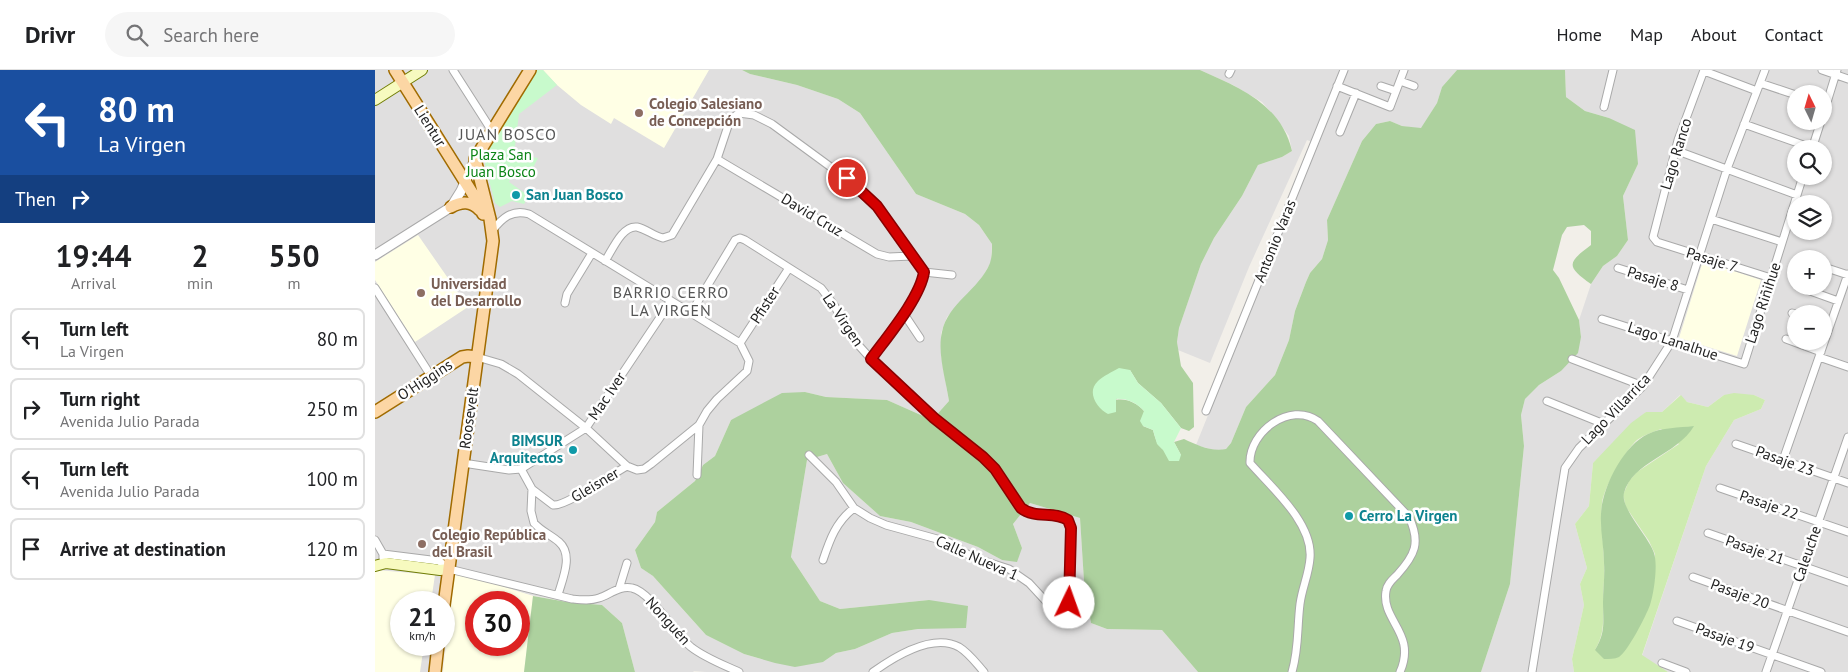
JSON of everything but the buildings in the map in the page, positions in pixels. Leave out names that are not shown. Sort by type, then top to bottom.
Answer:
[{"type":"main road","name":"Lientur","points":[[395,70],[465,182]]},
{"type":"main road","points":[[375,100],[422,70]]},
{"type":"main road","points":[[475,160],[530,70]]},
{"type":"main road","name":"Roosevelt","points":[[446,591],[492,250],[492,231],[475,160]]},
{"type":"main road","name":"Roosevelt","points":[[465,182],[492,231]]},
{"type":"main road","points":[[451,207],[459,203],[468,202],[483,214]]},
{"type":"main road","name":"O'Higgins","points":[[375,412],[462,357],[477,357]]},
{"type":"main road","points":[[377,566],[390,564],[441,570],[449,569]]},
{"type":"main road","points":[[435,672],[437,656]]},
{"type":"street","points":[[453,70],[493,131]]},
{"type":"street","name":"Antonio Varas","points":[[1206,411],[1344,70]]},
{"type":"street","points":[[1337,86],[1390,106],[1404,70]]},
{"type":"street","points":[[1604,107],[1613,70]]},
{"type":"street","points":[[1704,70],[1757,91]]},
{"type":"street","name":"Lago Ranco","points":[[1654,240],[1653,235],[1675,150],[1704,70]]},
{"type":"street","name":"Lago Villarrica","points":[[1532,672],[1563,475],[1567,463],[1643,386],[1672,341],[1727,169],[1765,70]]},
{"type":"street","points":[[1822,70],[1836,72],[1848,79]]},
{"type":"street","points":[[1832,85],[1836,72]]},
{"type":"street","points":[[1400,81],[1414,86]]},
{"type":"street","points":[[1760,83],[1787,92]]},
{"type":"street","points":[[1381,86],[1396,91]]},
{"type":"street","points":[[1340,132],[1356,93]]},
{"type":"street","points":[[605,261],[623,233],[630,228],[640,228],[663,238],[671,235],[717,158],[727,126],[733,117],[743,113],[762,119],[866,194],[885,216],[924,272],[923,280],[904,314],[871,359]]},
{"type":"street","points":[[1744,124],[1789,140]]},
{"type":"street","points":[[1675,150],[1797,195]]},
{"type":"street","name":"David Cruz","points":[[717,158],[877,254],[889,257],[912,256]]},
{"type":"street","points":[[375,255],[451,207],[475,160]]},
{"type":"street","name":"Lago Riñihue","points":[[1797,195],[1800,185]]},
{"type":"street","points":[[492,231],[507,215],[525,213],[740,343]]},
{"type":"street","name":"Lago Riñihue","points":[[1711,219],[1782,242]]},
{"type":"street","name":"Lago Riñihue","points":[[1744,364],[1787,226]]},
{"type":"street","name":"La Virgen","points":[[691,313],[735,240],[740,238],[745,240],[821,288],[853,339],[871,359],[934,418],[983,457],[995,469],[1025,512],[1037,516],[1063,517],[1070,524]]},
{"type":"street","name":"Pasaje 7","points":[[1654,240],[1771,278]]},
{"type":"street","points":[[565,303],[567,294],[592,253]]},
{"type":"street","name":"Pfister","points":[[740,343],[789,268]]},
{"type":"street","name":"Pasaje 8","points":[[1618,268],[1688,290]]},
{"type":"street","points":[[1832,269],[1848,274],[1832,314]]},
{"type":"street","points":[[924,272],[952,274]]},
{"type":"street","points":[[375,288],[431,376]]},
{"type":"street","points":[[1821,295],[1838,301]]},
{"type":"street","name":"Mac Iver","points":[[521,469],[586,428],[671,301]]},
{"type":"street","points":[[904,314],[920,338]]},
{"type":"street","name":"Lago Lanalhue","points":[[1602,319],[1744,364]]},
{"type":"street","points":[[1786,339],[1848,367]]},
{"type":"street","name":"Gleisner","points":[[521,469],[532,489],[557,506],[627,466],[633,469],[644,469],[699,425],[717,399],[749,369],[749,361],[740,343]]},
{"type":"street","points":[[1783,460],[1821,350]]},
{"type":"street","points":[[477,357],[501,364],[518,374],[586,428],[627,466]]},
{"type":"street","points":[[1572,359],[1643,386]]},
{"type":"street","points":[[1547,401],[1604,424]]},
{"type":"street","points":[[1292,672],[1297,654],[1301,600],[1310,558],[1308,537],[1298,518],[1250,463],[1250,454],[1253,443],[1265,430],[1285,416],[1299,413],[1313,417],[1318,421],[1409,517],[1414,528],[1416,538],[1414,552],[1389,584],[1386,592],[1386,601],[1402,636],[1405,650],[1405,661],[1400,672]]},
{"type":"street","points":[[697,475],[699,425]]},
{"type":"street","name":"Caleuche","points":[[1766,672],[1848,437]]},
{"type":"street","name":"Pasaje 23","points":[[1735,444],[1833,478]]},
{"type":"street","name":"Calle Nueva 1","points":[[809,455],[836,482],[854,508],[886,525],[948,542],[972,556],[1009,569],[1029,583],[1056,611],[1064,609],[1070,599],[1070,524]]},
{"type":"street","points":[[463,463],[509,470],[521,469]]},
{"type":"street","points":[[1833,478],[1848,483]]},
{"type":"street","name":"Pasaje 22","points":[[1720,488],[1848,532]]},
{"type":"street","points":[[532,489],[531,511],[534,523],[561,544],[566,553],[566,568],[558,595]]},
{"type":"street","points":[[823,560],[833,531],[841,520],[854,508]]},
{"type":"street","name":"Pasaje 21","points":[[1708,533],[1848,582]]},
{"type":"street","points":[[375,540],[383,554],[383,560],[377,566]]},
{"type":"street","points":[[383,554],[439,561],[449,569],[572,599],[591,600],[619,589],[627,563]]},
{"type":"street","name":"Pasaje 20","points":[[1693,577],[1848,632]]},
{"type":"street","name":"Nonguén","points":[[619,589],[629,587],[643,593],[678,635],[693,649],[739,672]]},
{"type":"street","name":"Pasaje 19","points":[[1677,621],[1821,672]]},
{"type":"street","points":[[873,672],[918,647],[944,642],[953,644],[967,653],[984,672]]},
{"type":"street","points":[[1662,663],[1686,672]]},
{"type":"shaded area","points":[[375,70],[742,70],[750,74],[797,85],[838,99],[860,113],[916,194],[965,214],[979,225],[992,244],[991,262],[978,285],[947,317],[941,333],[941,356],[949,401],[932,420],[887,400],[826,397],[805,392],[731,420],[715,456],[703,465],[695,481],[657,512],[655,522],[635,550],[641,568],[653,576],[706,635],[744,654],[761,659],[823,662],[836,653],[855,649],[892,633],[918,629],[929,600],[840,609],[820,601],[791,557],[807,460],[827,454],[843,483],[880,516],[911,522],[978,547],[1002,560],[1022,548],[1013,524],[1030,503],[1080,518],[1084,581],[1091,623],[1107,629],[1162,630],[1198,672],[635,672],[622,623],[602,605],[567,602],[530,595],[530,591],[510,591],[443,578],[441,591],[390,591],[390,656],[432,656],[430,672],[375,672]]},
{"type":"shaded area","name":"Colegio Salesiano de Concepción","points":[[543,70],[709,70],[664,148],[614,118],[611,124],[581,105],[557,85]]},
{"type":"shaded area","points":[[1200,70],[1457,70],[1442,87],[1437,103],[1421,129],[1402,126],[1390,121],[1376,124],[1362,141],[1327,220],[1328,240],[1322,259],[1310,273],[1306,282],[1295,311],[1289,340],[1275,375],[1246,407],[1231,443],[1226,449],[1217,451],[1196,445],[1317,144],[1307,140],[1249,267],[1210,363],[1178,350],[1179,328],[1201,264],[1214,238],[1242,196],[1258,165],[1282,157],[1292,151],[1289,136],[1262,102],[1233,85]]},
{"type":"shaded area","points":[[1565,70],[1848,70],[1848,672],[1668,672],[1642,656],[1706,466],[1734,420],[1761,409],[1765,400],[1754,395],[1724,395],[1708,407],[1687,402],[1680,395],[1662,412],[1646,412],[1593,463],[1589,506],[1575,524],[1587,568],[1580,584],[1584,605],[1572,659],[1574,672],[1481,672],[1510,584],[1524,446],[1521,415],[1525,399],[1539,385],[1561,371],[1581,337],[1579,320],[1591,284],[1603,266],[1617,256],[1628,240],[1623,196],[1638,164],[1609,118],[1585,111],[1566,97]]},
{"type":"shaded area","name":"Universidad del Desarrollo","points":[[418,235],[468,307],[415,342],[375,280],[375,262]]},
{"type":"shaded area","points":[[1703,261],[1761,280],[1737,356],[1679,338]]},
{"type":"shaded area","points":[[377,570],[435,575],[433,591],[390,591],[390,656],[422,656],[420,672],[375,672],[375,572]]},
{"type":"shaded area","points":[[455,571],[517,591],[465,591],[465,656],[526,656],[524,672],[443,672],[445,656],[455,656],[455,591],[453,591]]},
{"type":"shaded area","points":[[530,595],[533,596],[530,621]]},
{"type":"green space","name":"Plaza San Juan Bosco","points":[[536,70],[543,70],[557,85],[519,114],[514,154],[538,158],[532,170],[517,168],[509,182],[529,196],[524,204],[512,201],[500,207],[495,203],[485,165],[486,147]]},
{"type":"green space","points":[[742,70],[1200,70],[1244,91],[1269,109],[1287,135],[1292,151],[1282,157],[1258,165],[1242,196],[1214,238],[1201,264],[1179,328],[1177,342],[1181,366],[1193,383],[1194,427],[1189,431],[1181,428],[1161,403],[1138,383],[1130,370],[1116,400],[1127,400],[1141,408],[1144,411],[1143,426],[1153,430],[1159,445],[1165,450],[1181,455],[1174,442],[1184,439],[1210,449],[1226,449],[1231,443],[1246,407],[1275,375],[1289,340],[1295,311],[1306,282],[1310,273],[1322,259],[1328,240],[1327,220],[1362,141],[1376,124],[1390,121],[1402,126],[1421,128],[1437,103],[1442,87],[1457,70],[1565,70],[1566,97],[1585,111],[1609,118],[1635,130],[1638,164],[1623,196],[1628,240],[1617,256],[1603,266],[1591,284],[1577,273],[1573,265],[1577,256],[1591,245],[1591,231],[1584,225],[1567,227],[1562,235],[1553,270],[1559,278],[1579,320],[1581,337],[1578,353],[1561,371],[1539,385],[1525,399],[1521,415],[1524,446],[1510,584],[1481,672],[1198,672],[1162,630],[1107,629],[1091,623],[1084,581],[1080,518],[1030,503],[1013,524],[1022,548],[1017,562],[1002,560],[978,547],[911,522],[880,516],[843,483],[827,454],[807,460],[791,557],[820,601],[840,609],[929,600],[968,606],[966,628],[918,629],[892,633],[855,649],[836,653],[823,662],[795,667],[744,654],[706,635],[653,576],[641,568],[635,550],[655,522],[657,512],[695,481],[703,465],[715,456],[731,420],[782,393],[805,392],[826,397],[887,400],[932,420],[949,401],[941,349],[942,332],[945,322],[950,313],[985,273],[992,253],[992,244],[979,225],[965,214],[916,194],[860,113],[838,99],[797,85],[750,74]]},
{"type":"green space","points":[[1119,368],[1130,370],[1138,383],[1161,403],[1181,428],[1174,442],[1181,455],[1179,461],[1169,461],[1157,444],[1153,430],[1143,426],[1140,421],[1144,411],[1138,406],[1127,400],[1116,399],[1116,412],[1108,414],[1097,404],[1093,395],[1095,385],[1102,377]]},
{"type":"green space","points":[[1734,393],[1754,395],[1765,400],[1761,409],[1734,420],[1706,466],[1642,655],[1668,672],[1574,672],[1572,659],[1584,605],[1580,584],[1587,568],[1575,524],[1589,506],[1593,463],[1631,423],[1646,412],[1662,412],[1681,395],[1687,402],[1708,407],[1724,395]],"holes":[[[1661,429],[1679,444],[1637,472],[1629,481],[1623,495],[1626,507],[1649,541],[1655,554],[1655,579],[1595,650],[1603,627],[1602,503],[1607,488],[1621,461],[1632,445],[1640,438]]]},
{"type":"green space","points":[[1694,426],[1677,444],[1636,474],[1629,482],[1624,493],[1626,506],[1630,514],[1654,553],[1656,564],[1655,579],[1650,605],[1632,641],[1619,657],[1604,659],[1595,650],[1599,644],[1603,627],[1604,568],[1601,514],[1605,492],[1623,457],[1639,439],[1659,430]]},
{"type":"green space","points":[[533,596],[567,602],[602,605],[622,623],[635,672],[524,672],[526,656],[530,656],[530,621]]},
{"type":"place","name":"Colegio Salesiano de Concepción","points":[[639,113]]},
{"type":"place","name":"San Juan Bosco","points":[[516,195]]},
{"type":"place","name":"Universidad del Desarrollo","points":[[421,293]]},
{"type":"place","name":"BIMSUR Arquitectos","points":[[573,450]]},
{"type":"place","name":"Cerro La Virgen","points":[[1349,516]]},
{"type":"place","name":"Colegio República del Brasil","points":[[422,544]]},
{"type":"district","name":"JUAN BOSCO","points":[[508,134]]},
{"type":"district","name":"BARRIO CERRO LA VIRGEN","points":[[671,301]]},
{"type":"route","points":[[847,178],[877,206],[924,272],[923,280],[904,314],[871,359],[934,418],[975,449],[995,469],[1015,502],[1025,512],[1037,516],[1059,516],[1068,520],[1071,528],[1069,603]]}]
